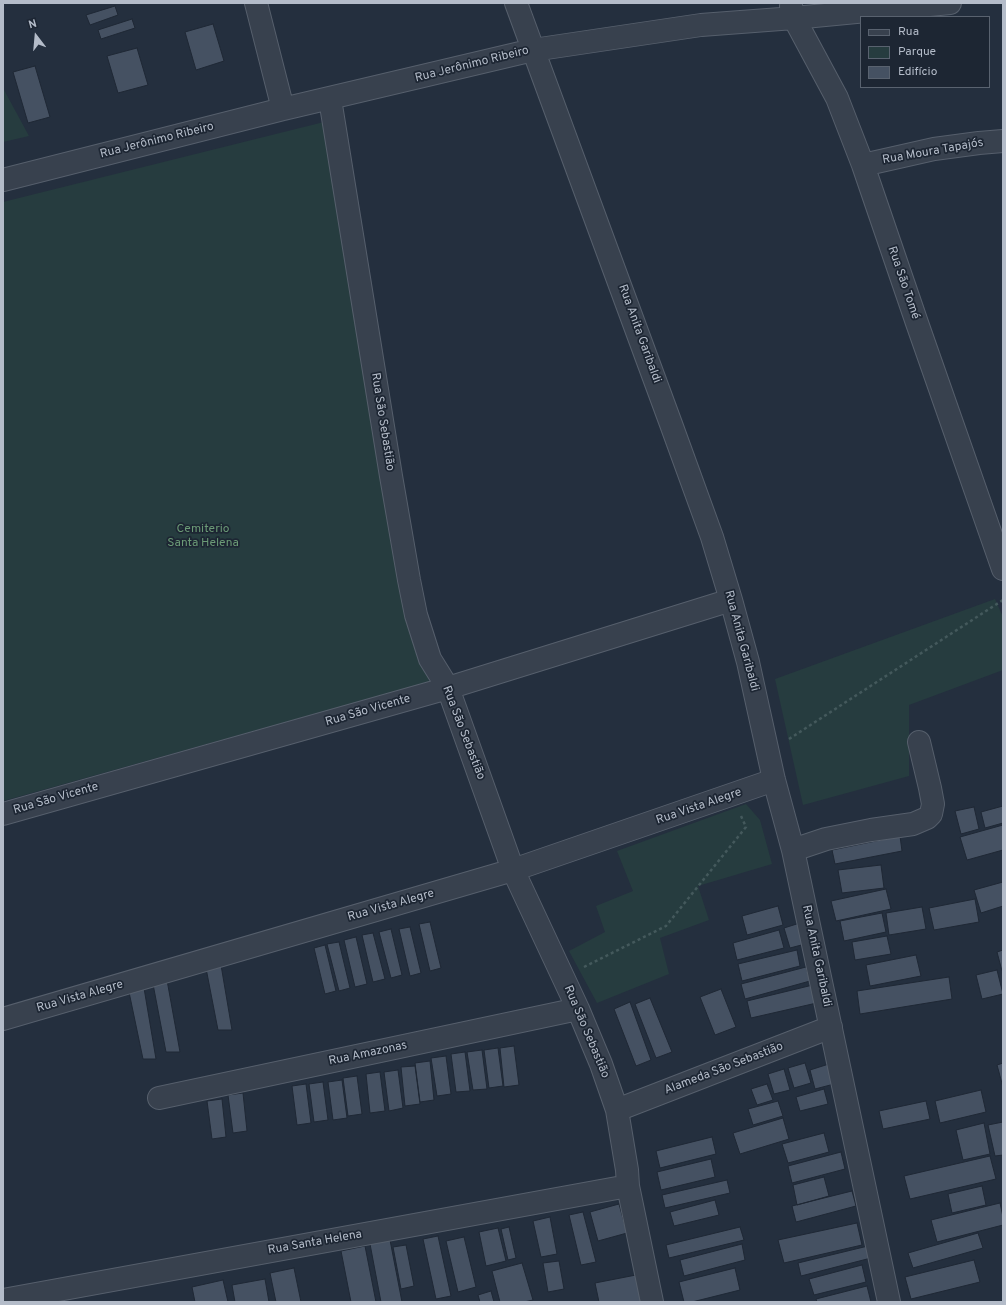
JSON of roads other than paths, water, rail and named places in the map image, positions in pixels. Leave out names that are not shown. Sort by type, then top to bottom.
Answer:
[{"type":"street","points":[[256,3],[283,109]]},
{"type":"street","name":"Rua Anita Garibaldi","points":[[516,3],[712,537],[731,600],[748,662],[774,780],[793,850],[889,1302]]},
{"type":"street","name":"Rua Jerônimo Ribeiro","points":[[3,180],[283,109],[533,50],[792,10],[950,3]]},
{"type":"street","name":"Rua São Tomé","points":[[792,10],[837,98],[863,165],[1003,569]]},
{"type":"street","name":"Rua São Sebastião","points":[[330,99],[389,468],[416,615],[430,659],[448,688],[514,870],[578,1010],[601,1064],[617,1110],[627,1170],[628,1186],[652,1302]]},
{"type":"street","name":"Rua Moura Tapajós","points":[[863,165],[934,149],[1003,141]]},
{"type":"street","name":"Rua São Vicente","points":[[3,814],[448,688],[731,600]]},
{"type":"street","points":[[793,850],[826,839],[871,830],[913,824],[931,814],[932,804],[930,788],[919,742]]},
{"type":"street","name":"Rua Vista Alegre","points":[[3,1019],[514,870],[774,780]]},
{"type":"street","name":"Rua Amazonas","points":[[159,1098],[578,1010]]},
{"type":"street","name":"Alameda São Sebastião","points":[[617,1110],[831,1027]]},
{"type":"street","name":"Rua Santa Helena","points":[[3,1300],[628,1186]]},
{"type":"park label","name":"Cemiterio Santa Helena","points":[[203,537]]}]
